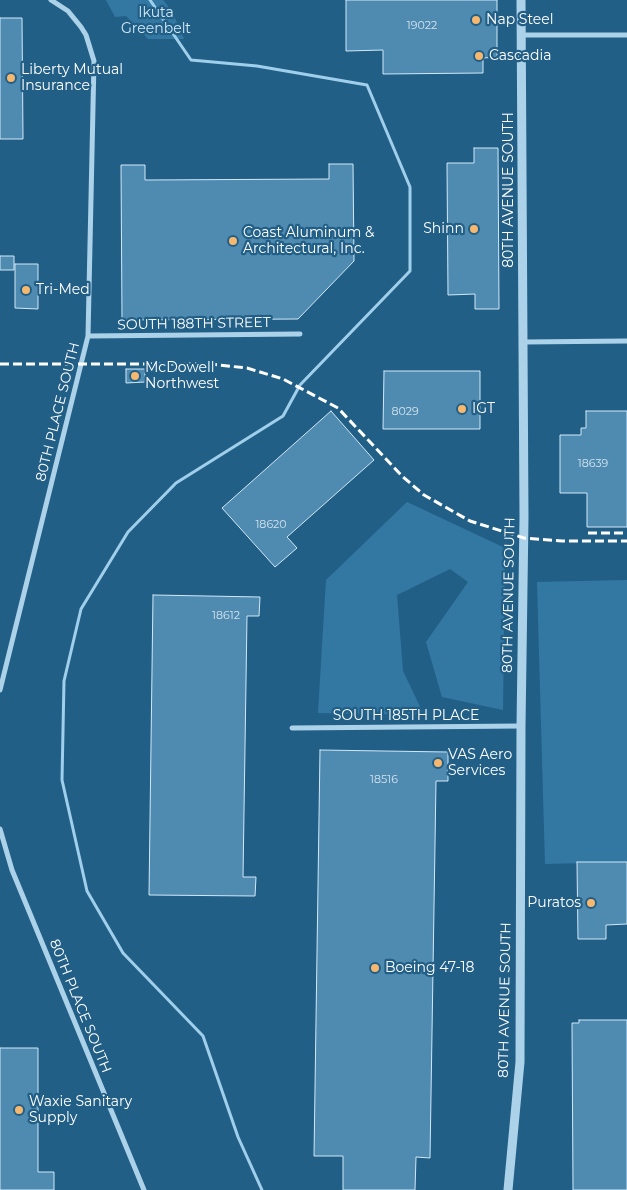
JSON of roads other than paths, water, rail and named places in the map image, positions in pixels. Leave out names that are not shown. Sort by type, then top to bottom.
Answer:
[{"type":"street","name":"80TH PLACE SOUTH","points":[[0,690],[88,336],[94,61],[89,42],[81,26],[68,11],[51,0]]},
{"type":"street","name":"80TH AVENUE SOUTH","points":[[508,1190],[520,1062],[521,726],[524,568],[521,0]]},
{"type":"street","points":[[521,35],[627,35]]},
{"type":"street","name":"SOUTH 188TH STREET","points":[[88,336],[300,334]]},
{"type":"street","points":[[524,342],[627,341]]},
{"type":"street","name":"SOUTH 185TH PLACE","points":[[292,728],[521,726]]},
{"type":"street","name":"80TH PLACE SOUTH","points":[[0,829],[12,870],[144,1190]]},
{"type":"waterway","points":[[150,0],[191,60],[257,66],[367,85],[410,187],[410,271],[300,385],[283,416],[176,483],[128,532],[81,609],[64,681],[62,780],[87,891],[123,953],[203,1036],[238,1137],[262,1190]]},
{"type":"railway","points":[[0,364],[209,364],[247,368],[283,379],[338,408],[402,476],[424,495],[470,521],[524,538],[562,541],[627,541]]},
{"type":"railway","points":[[588,533],[627,533]]},
{"type":"place","name":"Nap Steel","points":[[476,20]]},
{"type":"place","name":"Cascadia","points":[[479,56]]},
{"type":"place","name":"Liberty Mutual Insurance","points":[[11,78]]},
{"type":"place","name":"Shinn","points":[[474,229]]},
{"type":"place","name":"Coast Aluminum & Architectural, Inc.","points":[[233,241]]},
{"type":"place","name":"Tri-Med","points":[[26,290]]},
{"type":"place","name":"McDowell Northwest","points":[[135,376]]},
{"type":"place","name":"IGT","points":[[462,409]]},
{"type":"place","name":"VAS Aero Services","points":[[438,763]]},
{"type":"place","name":"Puratos","points":[[591,903]]},
{"type":"place","name":"Boeing 47-18","points":[[375,968]]},
{"type":"place","name":"Waxie Sanitary Supply","points":[[19,1110]]},
{"type":"park label","name":"Ikuta Greenbelt","points":[[156,22]]}]
